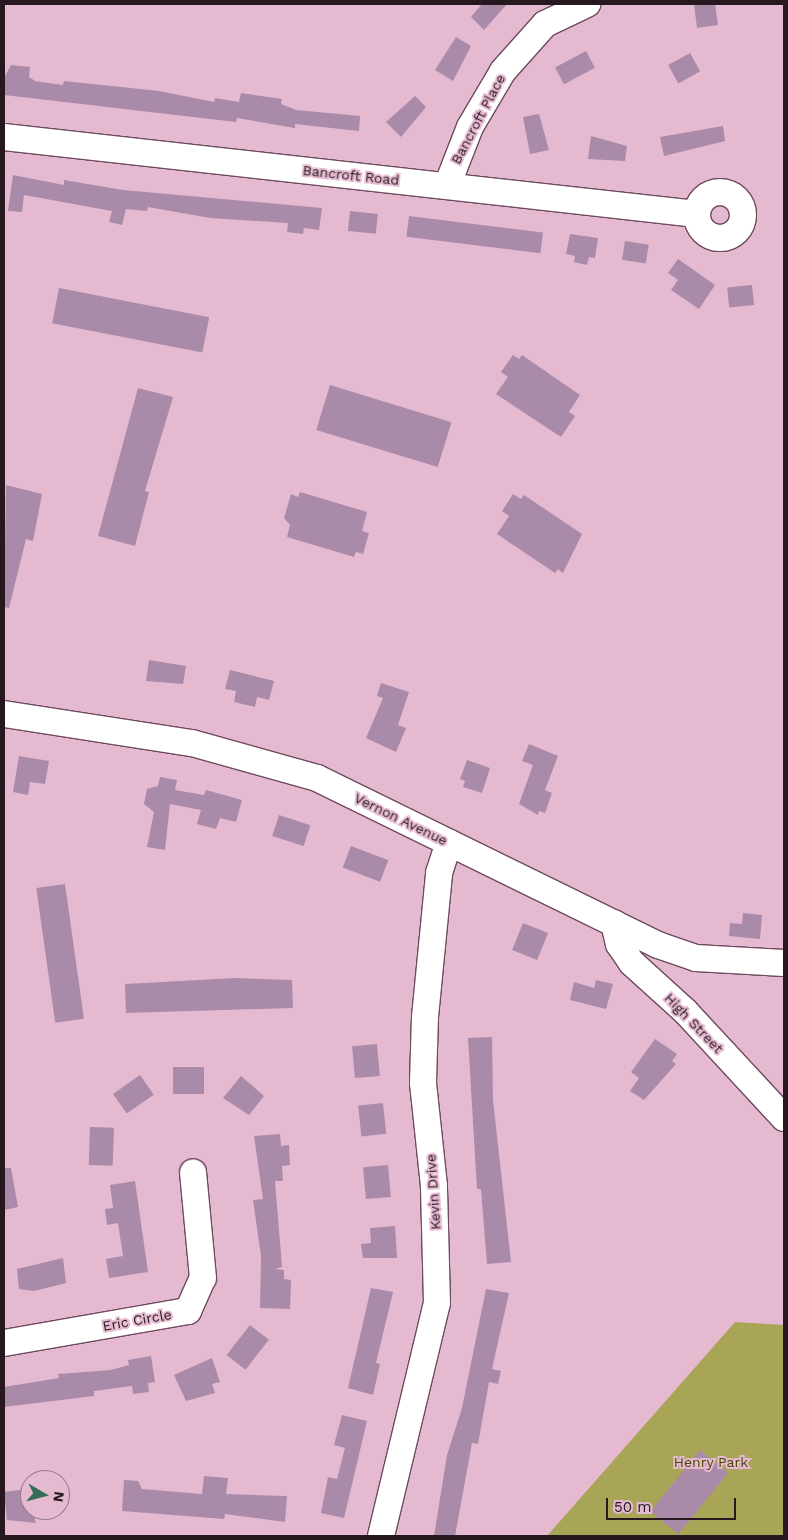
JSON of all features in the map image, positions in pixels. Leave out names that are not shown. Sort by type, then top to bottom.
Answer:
[{"type":"street","name":"Bancroft Place","points":[[447,186],[470,127],[503,71],[545,24],[587,4]]},
{"type":"street","name":"Bancroft Road","points":[[4,137],[697,214]]},
{"type":"street","name":"Vernon Avenue","points":[[4,714],[192,743],[261,760],[317,778],[614,923],[696,958],[784,963]]},
{"type":"street","name":"Kevin Drive","points":[[382,1536],[437,1303],[434,1186],[424,1083],[424,1017],[439,873],[449,843]]},
{"type":"street","name":"High Street","points":[[614,923],[619,944],[632,963],[685,1012],[784,1118]]},
{"type":"street","name":"Eric Circle","points":[[4,1342],[188,1311],[203,1278],[193,1172]]},
{"type":"green space","name":"Henry Park","points":[[735,1322],[784,1325],[784,1536],[547,1536]]},
{"type":"building","points":[[482,4],[507,4],[484,30],[471,17]]},
{"type":"building","points":[[694,4],[715,4],[718,25],[697,28]]},
{"type":"building","points":[[456,37],[471,46],[453,81],[435,70]]},
{"type":"building","points":[[586,51],[595,68],[564,84],[555,67]]},
{"type":"building","points":[[690,53],[700,71],[678,83],[668,65]]},
{"type":"building","points":[[11,65],[30,67],[29,77],[35,81],[63,85],[64,81],[159,91],[214,102],[215,98],[239,102],[241,93],[282,99],[281,104],[296,110],[360,116],[359,131],[295,124],[295,128],[237,118],[236,122],[4,95],[4,78]]},
{"type":"building","points":[[415,96],[426,107],[401,137],[386,122]]},
{"type":"building","points":[[539,114],[549,150],[530,154],[523,117]]},
{"type":"building","points":[[723,126],[725,141],[664,156],[660,137]]},
{"type":"building","points":[[591,136],[627,146],[625,161],[588,159]]},
{"type":"building","points":[[13,175],[64,185],[64,180],[123,190],[322,208],[319,230],[304,228],[303,234],[287,232],[288,223],[210,218],[148,207],[147,211],[126,209],[122,225],[109,222],[112,211],[24,195],[22,212],[8,211]]},
{"type":"building","points":[[350,211],[378,214],[376,234],[348,231]]},
{"type":"building","points":[[409,216],[543,232],[540,253],[406,237]]},
{"type":"building","points":[[570,234],[598,238],[595,258],[589,257],[587,265],[574,262],[575,256],[566,254]]},
{"type":"building","points":[[625,241],[649,245],[646,264],[622,260]]},
{"type":"building","points":[[678,259],[715,285],[699,309],[671,290],[678,280],[668,273]]},
{"type":"building","points":[[752,285],[754,305],[729,308],[727,288]]},
{"type":"building","points":[[59,288],[209,317],[202,353],[52,323]]},
{"type":"building","points":[[513,355],[519,359],[522,355],[580,395],[569,412],[575,416],[561,437],[496,394],[508,377],[501,372]]},
{"type":"building","points":[[330,385],[451,422],[438,467],[316,430]]},
{"type":"building","points":[[138,388],[173,397],[145,491],[149,492],[135,546],[98,536]]},
{"type":"building","points":[[6,485],[42,494],[33,541],[26,539],[9,608],[4,607]]},
{"type":"building","points":[[300,492],[367,512],[362,531],[369,533],[363,554],[356,552],[354,557],[287,537],[290,525],[284,518],[291,494],[298,497]]},
{"type":"building","points":[[513,494],[521,499],[524,495],[582,534],[563,573],[558,569],[555,573],[497,534],[509,516],[502,511]]},
{"type":"building","points":[[149,660],[186,666],[183,684],[146,681]]},
{"type":"building","points":[[230,670],[274,681],[269,700],[257,697],[255,707],[234,702],[236,691],[225,689]]},
{"type":"building","points":[[381,683],[409,692],[398,725],[406,728],[396,752],[366,738],[383,698],[377,696]]},
{"type":"building","points":[[529,744],[558,756],[545,790],[552,793],[545,813],[539,811],[538,815],[519,804],[533,765],[522,761]]},
{"type":"building","points":[[19,756],[49,761],[45,784],[30,782],[28,795],[13,792]]},
{"type":"building","points":[[467,760],[490,768],[482,793],[463,787],[465,781],[460,779]]},
{"type":"building","points":[[160,777],[177,780],[175,790],[204,795],[206,790],[242,800],[236,822],[220,818],[216,829],[197,824],[201,810],[170,804],[165,850],[147,847],[154,812],[144,804],[147,789],[158,786]]},
{"type":"building","points":[[279,815],[310,825],[304,846],[272,836]]},
{"type":"building","points":[[351,846],[388,860],[380,882],[343,867]]},
{"type":"building","points":[[65,884],[84,1019],[55,1023],[36,888]]},
{"type":"building","points":[[743,913],[762,915],[760,939],[729,936],[730,923],[742,924]]},
{"type":"building","points":[[523,923],[548,933],[537,960],[512,950]]},
{"type":"building","points":[[236,978],[292,980],[293,1008],[126,1013],[125,984]]},
{"type":"building","points":[[596,980],[613,984],[606,1009],[570,1000],[574,982],[594,988]]},
{"type":"building","points":[[492,1037],[493,1100],[511,1262],[487,1264],[481,1189],[477,1189],[468,1038]]},
{"type":"building","points":[[655,1039],[677,1054],[672,1061],[676,1064],[644,1100],[630,1091],[639,1078],[631,1072]]},
{"type":"building","points":[[377,1044],[380,1076],[355,1078],[352,1046]]},
{"type":"building","points":[[173,1067],[204,1067],[204,1094],[173,1094]]},
{"type":"building","points":[[140,1075],[154,1095],[127,1114],[113,1094]]},
{"type":"building","points":[[241,1076],[264,1096],[249,1115],[223,1098]]},
{"type":"building","points":[[383,1103],[386,1134],[361,1136],[358,1106]]},
{"type":"building","points":[[90,1127],[114,1128],[113,1166],[89,1165]]},
{"type":"building","points":[[280,1134],[281,1146],[289,1145],[290,1165],[282,1166],[283,1181],[275,1181],[282,1267],[275,1269],[284,1270],[284,1279],[291,1280],[290,1309],[260,1308],[261,1256],[253,1200],[263,1199],[254,1136]]},
{"type":"building","points":[[388,1165],[391,1197],[366,1199],[363,1167]]},
{"type":"building","points":[[4,1168],[11,1168],[18,1207],[4,1210]]},
{"type":"building","points":[[135,1181],[148,1272],[109,1278],[106,1259],[123,1256],[118,1223],[107,1225],[105,1209],[113,1208],[110,1185]]},
{"type":"building","points":[[395,1226],[397,1258],[363,1258],[361,1244],[371,1243],[370,1228]]},
{"type":"building","points":[[63,1258],[66,1283],[34,1291],[19,1289],[17,1269]]},
{"type":"building","points":[[371,1288],[393,1292],[376,1363],[380,1364],[373,1395],[348,1388]]},
{"type":"building","points":[[486,1289],[509,1293],[492,1369],[501,1371],[498,1384],[489,1382],[478,1444],[472,1443],[455,1536],[434,1536],[447,1455],[462,1408]]},
{"type":"building","points":[[250,1325],[269,1340],[246,1370],[227,1355]]},
{"type":"building","points":[[151,1356],[155,1382],[148,1383],[149,1392],[133,1394],[132,1386],[94,1391],[94,1396],[4,1407],[4,1387],[59,1378],[58,1374],[111,1370],[129,1365],[128,1360]]},
{"type":"building","points":[[212,1358],[220,1382],[212,1384],[215,1393],[186,1401],[174,1375]]},
{"type":"building","points":[[342,1415],[367,1421],[344,1518],[321,1513],[328,1477],[337,1479],[345,1448],[334,1445]]},
{"type":"building","points":[[700,1450],[728,1473],[678,1534],[650,1511]]},
{"type":"building","points":[[204,1476],[228,1478],[226,1494],[287,1496],[285,1522],[225,1514],[224,1519],[122,1511],[124,1480],[138,1481],[142,1489],[202,1494]]},
{"type":"building","points":[[20,1490],[20,1520],[35,1520],[36,1523],[7,1520],[4,1492]]}]
